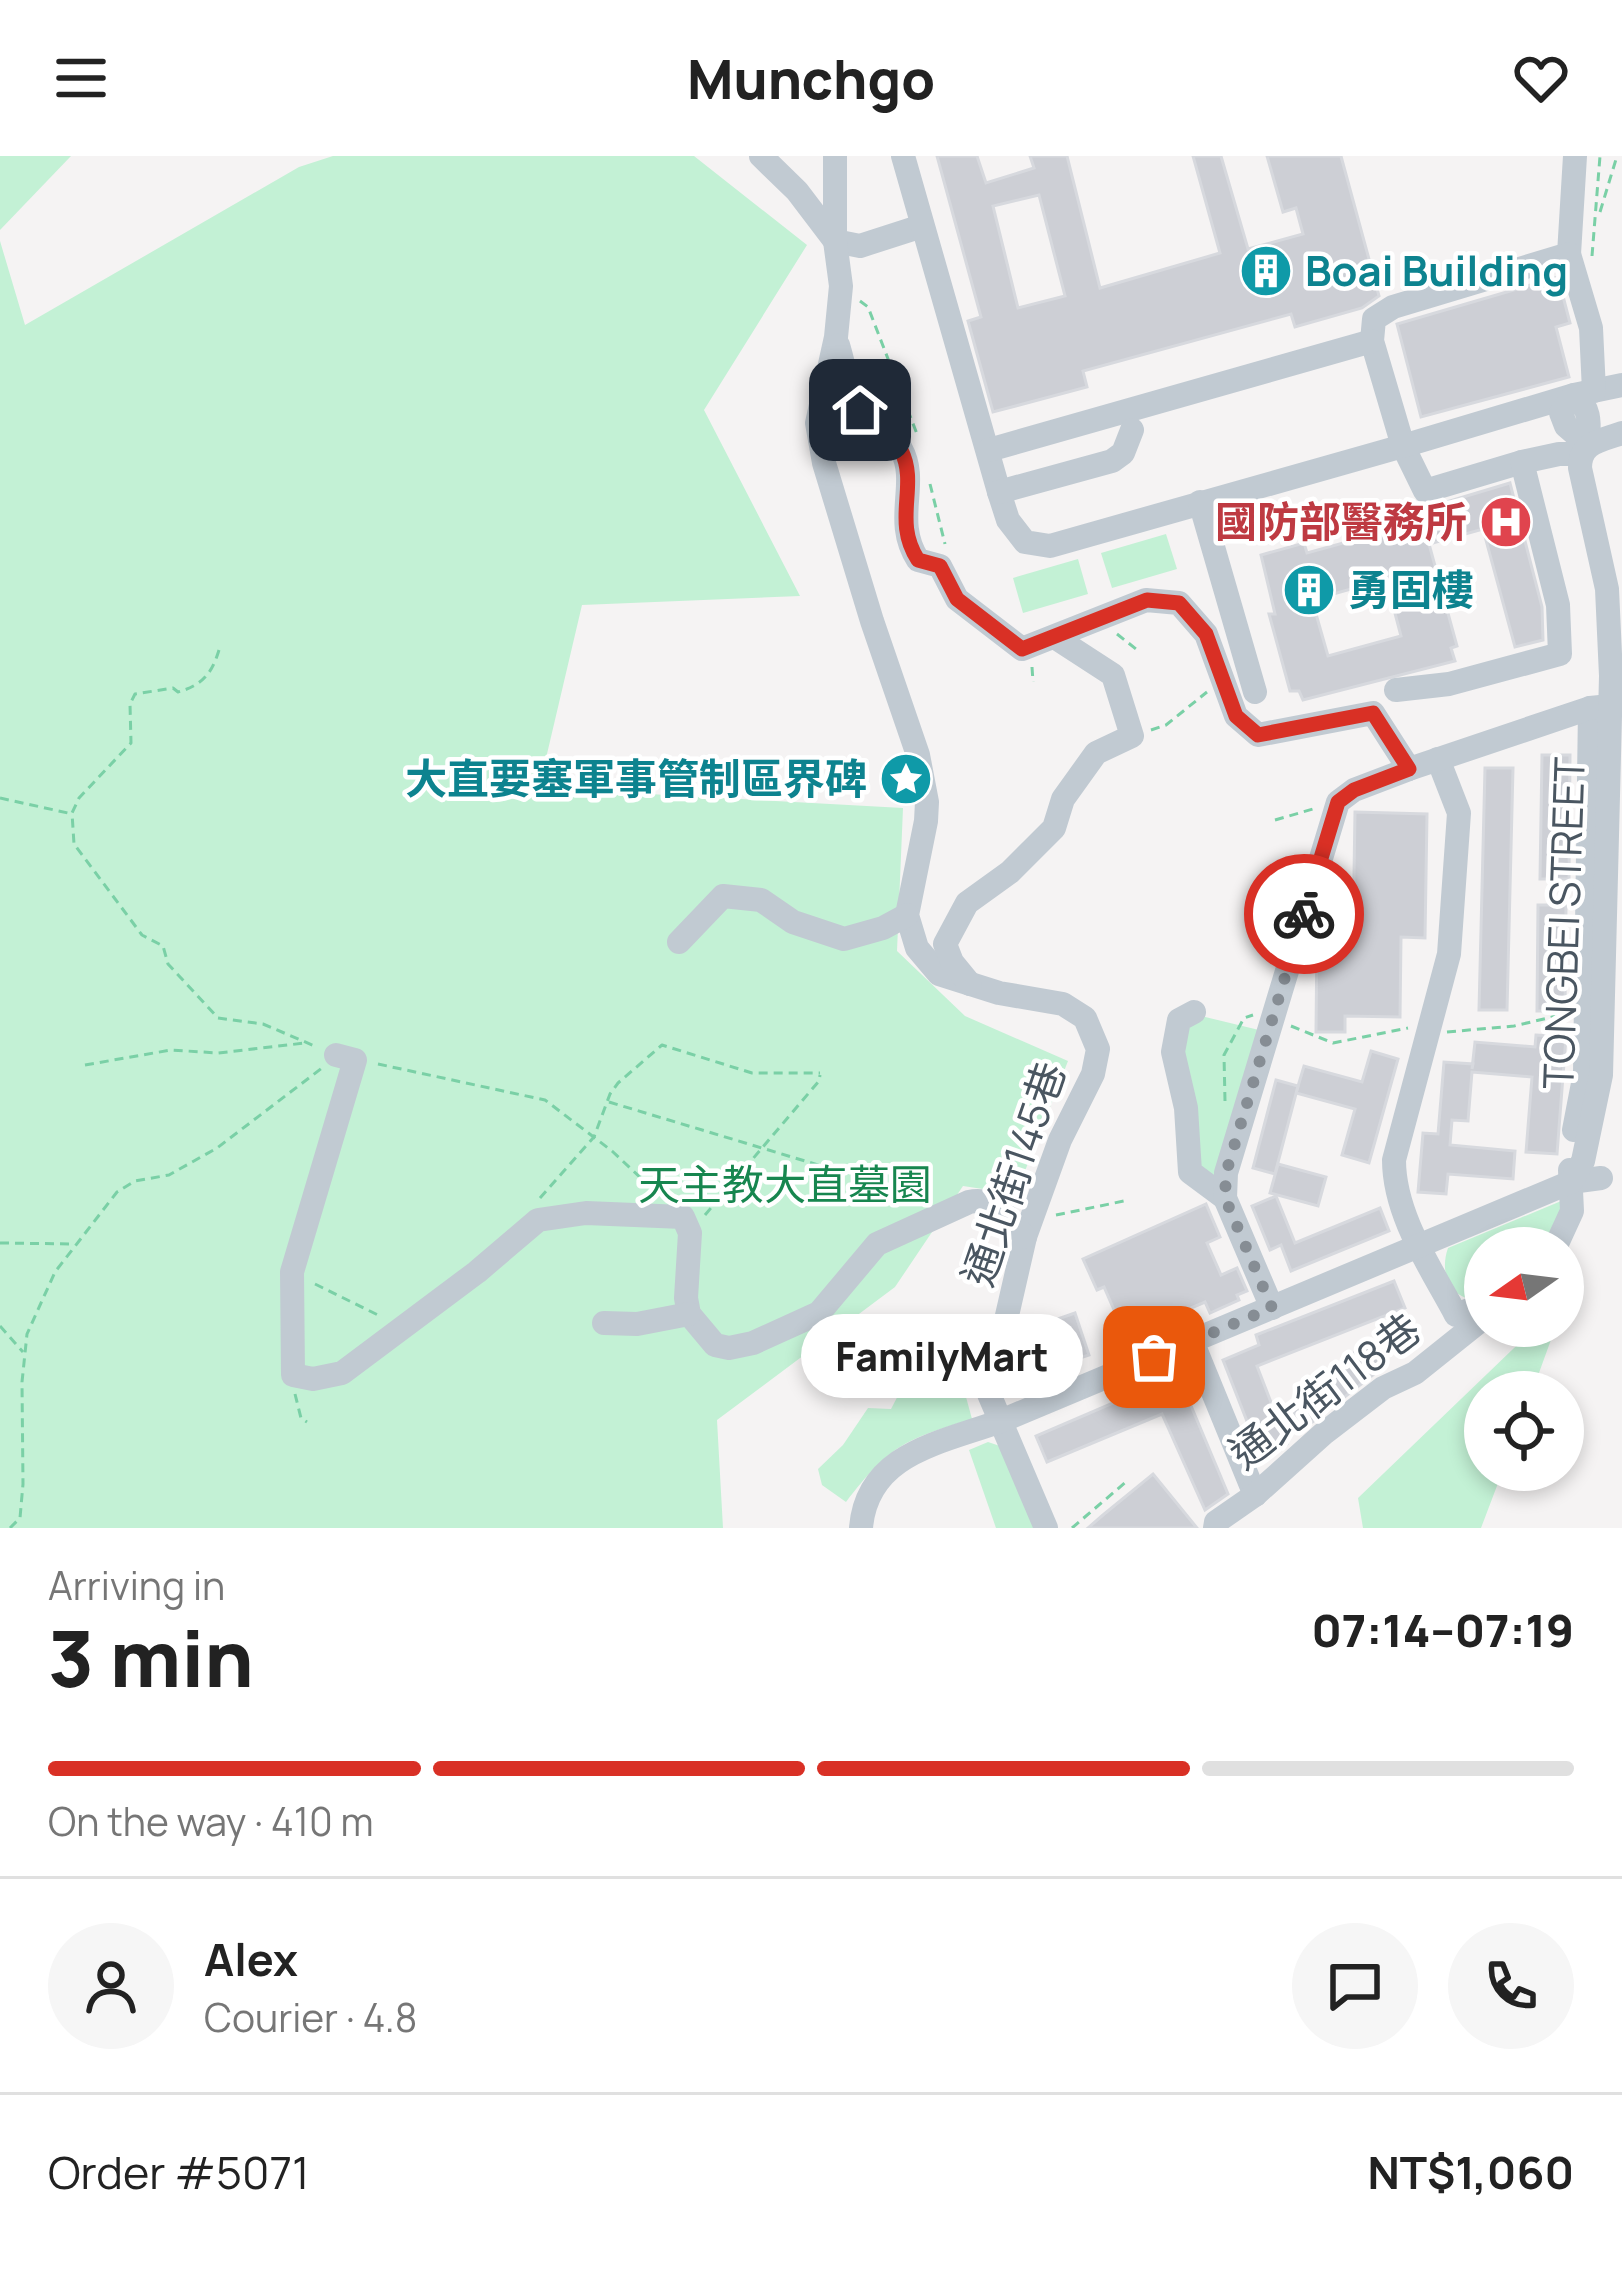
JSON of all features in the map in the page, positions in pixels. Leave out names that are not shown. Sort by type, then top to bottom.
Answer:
[{"type":"street","points":[[761,156],[797,191],[835,241],[860,245],[922,226]]},
{"type":"street","points":[[679,942],[723,896],[760,900],[793,922],[844,939],[883,928],[907,915],[927,802],[918,755],[824,463],[817,424],[836,338],[841,286],[835,241],[835,156]]},
{"type":"street","points":[[903,156],[1008,520],[1025,542],[1050,546],[1622,385]]},
{"type":"street","points":[[1575,156],[1580,260],[1394,308],[1374,319],[1372,341],[1402,446],[1425,491],[1522,462],[1584,450],[1622,434]]},
{"type":"street","name":"TONGBEI STREET","points":[[1571,1182],[1583,1161],[1601,1075],[1600,707],[1607,589],[1580,468],[1590,418],[1584,393],[1591,328],[1580,260]]},
{"type":"street","points":[[836,338],[860,410],[901,450],[909,497],[903,512],[909,546],[918,560],[940,566],[957,599],[1022,649],[1147,600],[1179,603],[1206,634],[1236,716],[1258,735],[1373,713],[1409,769]]},
{"type":"street","points":[[989,450],[1372,341]]},
{"type":"street","points":[[1000,492],[1112,461],[1123,453],[1132,430]]},
{"type":"street","points":[[1396,690],[1449,684],[1560,654],[1558,605],[1522,462]]},
{"type":"street","points":[[1200,502],[1255,692]]},
{"type":"street","points":[[970,984],[952,962],[945,944],[968,903],[1010,872],[1054,828],[1063,799],[1096,753],[1132,736],[1113,675],[1056,638]]},
{"type":"street","points":[[1272,1308],[1225,1198],[1226,1173],[1338,802],[1354,790],[1409,769],[1600,707],[1585,1073],[1569,1150],[1572,1211],[1565,1227]]},
{"type":"street","points":[[1419,1246],[1394,1183],[1394,1160],[1449,954],[1459,812],[1438,759]]},
{"type":"street","name":"通北街145巷","points":[[907,915],[916,948],[939,974],[1063,1004],[1085,1018],[1094,1033],[1093,1075],[1060,1141],[1028,1229],[989,1394],[1046,1528]]},
{"type":"street","points":[[1194,1012],[1179,1020],[1173,1052],[1186,1108],[1190,1172],[1225,1198]]},
{"type":"street","points":[[345,1058],[292,1271],[293,1376],[313,1379],[342,1373],[538,1220],[586,1214],[686,1225],[689,1314],[716,1345],[729,1348],[753,1343],[819,1313],[878,1244],[958,1208],[984,1199],[1028,1229]]},
{"type":"street","points":[[862,1528],[863,1508],[877,1478],[909,1454],[1000,1421],[1571,1182],[1601,1178]]},
{"type":"street","name":"通北街118巷","points":[[1419,1246],[1456,1315],[1464,1312]]},
{"type":"street","points":[[604,1323],[637,1324],[689,1314]]},
{"type":"street","name":"通北街118巷","points":[[1215,1528],[1216,1522],[1255,1495],[1338,1423],[1383,1388],[1415,1373],[1464,1334]]},
{"type":"street","points":[[1192,1341],[1255,1495]]},
{"type":"path","points":[[1596,221],[1600,156]]},
{"type":"path","points":[[1580,260],[1617,156]]},
{"type":"path","points":[[1111,615],[1117,635],[1136,649]]},
{"type":"path","points":[[219,650],[213,671],[193,688],[135,694],[130,704],[131,743],[93,780],[72,813],[74,844],[142,935],[163,946],[168,964],[218,1018],[263,1024],[345,1058],[545,1100],[594,1137],[686,1225],[760,1148],[819,1081],[820,1073],[752,1073],[662,1045],[618,1083],[594,1137],[530,1208]]},
{"type":"path","points":[[1132,736],[1166,725],[1223,682]]},
{"type":"path","points":[[0,799],[72,813]]},
{"type":"path","points":[[1274,820],[1338,802]]},
{"type":"path","points":[[1226,1107],[1224,1054],[1244,1018],[1252,1015],[1333,1042],[1399,1027],[1459,1033],[1463,1028],[1586,1015]]},
{"type":"path","points":[[86,1065],[171,1050],[218,1053],[307,1043]]},
{"type":"path","points":[[10,1528],[20,1519],[27,1334],[55,1272],[117,1192],[135,1180],[169,1175],[217,1148],[345,1058]]},
{"type":"path","points":[[607,1101],[958,1208]]},
{"type":"path","points":[[1028,1229],[1124,1201]]},
{"type":"path","points":[[0,1243],[75,1244]]},
{"type":"path","points":[[292,1271],[397,1329]]},
{"type":"path","points":[[0,1327],[25,1354]]},
{"type":"path","points":[[1072,1528],[1127,1481]]},
{"type":"green space","points":[[0,156],[71,156],[0,230]]},
{"type":"green space","name":"天主教大直墓園","points":[[333,156],[694,156],[807,245],[704,410],[800,596],[582,605],[539,788],[903,808],[897,951],[965,1016],[1068,1061],[1016,1194],[963,1186],[895,1287],[717,1420],[723,1528],[0,1528],[0,241],[25,325],[299,167]]},
{"type":"green space","points":[[1166,534],[1177,569],[1112,588],[1101,553]]},
{"type":"green space","points":[[1078,559],[1088,594],[1023,613],[1013,578]]},
{"type":"green space","points":[[1197,1015],[1259,1030],[1215,1183],[1199,1170],[1181,1025]]},
{"type":"green space","points":[[1566,1199],[1555,1227],[1499,1227]]},
{"type":"green space","points":[[1464,1241],[1464,1297],[1447,1278],[1448,1248]]},
{"type":"green space","points":[[1515,1347],[1548,1347],[1540,1371],[1490,1371]]},
{"type":"green space","points":[[936,1381],[966,1397],[972,1419],[900,1447],[846,1502],[822,1485],[818,1469],[843,1445],[868,1408],[891,1409],[903,1386]]},
{"type":"green space","points":[[1464,1396],[1464,1491],[1495,1491],[1481,1528],[1363,1528],[1358,1498]]},
{"type":"green space","points":[[988,1442],[1000,1446],[1034,1528],[996,1528],[969,1450]]},
{"type":"building","name":"Boai Building","points":[[937,156],[977,156],[986,183],[1034,168],[1030,156],[1067,156],[1100,288],[1220,253],[1193,156],[1221,156],[1248,249],[1303,234],[1296,208],[1283,212],[1267,156],[1341,156],[1379,296],[1362,308],[1295,327],[1291,314],[1083,371],[1087,387],[993,412],[968,321],[981,317]],"holes":[[[1039,195],[1065,296],[1018,308],[993,206]]]},
{"type":"building","points":[[1558,277],[1570,323],[1556,327],[1569,377],[1421,417],[1397,324]]},
{"type":"building","name":"勇固樓","points":[[1510,483],[1542,607],[1543,640],[1515,647],[1483,529],[1429,544],[1457,646],[1451,648],[1455,661],[1303,700],[1299,691],[1290,691],[1269,614],[1275,614],[1261,555],[1304,543],[1307,553],[1358,539],[1352,520],[1414,503],[1430,507]],"holes":[[[1386,579],[1401,636],[1328,656],[1312,600]]]},
{"type":"building","points":[[1542,755],[1570,755],[1569,879],[1540,879]]},
{"type":"building","points":[[1485,768],[1513,768],[1507,1010],[1479,1010]]},
{"type":"building","points":[[1355,812],[1427,814],[1425,938],[1401,937],[1400,1017],[1345,1016],[1345,1032],[1316,1032],[1317,936],[1353,937]]},
{"type":"building","points":[[1538,905],[1566,905],[1565,1011],[1537,1011]]},
{"type":"building","points":[[1536,1035],[1566,1037],[1557,1154],[1526,1152],[1532,1077],[1472,1072],[1468,1121],[1452,1120],[1450,1145],[1515,1151],[1513,1179],[1448,1174],[1446,1194],[1418,1192],[1423,1133],[1438,1134],[1444,1062],[1473,1064],[1475,1042],[1535,1047]]},
{"type":"building","points":[[1371,1051],[1398,1059],[1369,1163],[1342,1155],[1355,1109],[1296,1093],[1304,1066],[1362,1082]]},
{"type":"building","points":[[1276,1080],[1298,1086],[1275,1174],[1253,1168]]},
{"type":"building","points":[[1278,1164],[1326,1177],[1318,1206],[1270,1193]]},
{"type":"building","points":[[1276,1196],[1295,1243],[1380,1208],[1389,1231],[1291,1271],[1281,1245],[1270,1250],[1252,1206]]},
{"type":"building","points":[[1206,1204],[1220,1237],[1207,1243],[1221,1275],[1237,1268],[1247,1291],[1237,1295],[1239,1300],[1210,1313],[1205,1302],[1156,1323],[1159,1329],[1117,1347],[1107,1323],[1118,1319],[1104,1287],[1097,1290],[1083,1259]]},
{"type":"building","points":[[1394,1281],[1405,1308],[1257,1366],[1287,1444],[1263,1462],[1223,1360],[1259,1345],[1256,1335]]},
{"type":"building","points":[[1075,1313],[1089,1355],[1049,1368],[1035,1327]]},
{"type":"building","points":[[1368,1341],[1387,1364],[1306,1427],[1289,1407]]},
{"type":"building","points":[[1185,1372],[1195,1398],[1189,1401],[1228,1494],[1205,1510],[1162,1414],[1047,1462],[1036,1436]]},
{"type":"building","points":[[1153,1474],[1197,1528],[1088,1528],[1103,1515]]},
{"type":"way so far","points":[[1154,1357],[1272,1308],[1225,1198],[1226,1173],[1304,914]]},
{"type":"place","name":"Boai Building","points":[[1266,271]]},
{"type":"place","name":"國防部醫務所","points":[[1506,522]]},
{"type":"place","name":"勇固樓","points":[[1309,590]]},
{"type":"place","name":"大直要塞軍事管制區界碑","points":[[906,779]]},
{"type":"place","name":"FamilyMart","points":[[1154,1357]]},
{"type":"route","points":[[860,410],[901,450],[909,497],[903,512],[905,529],[918,560],[940,566],[957,599],[1022,649],[1147,600],[1179,603],[1206,634],[1236,716],[1258,735],[1373,713],[1409,769],[1354,790],[1338,802],[1304,914]]}]
